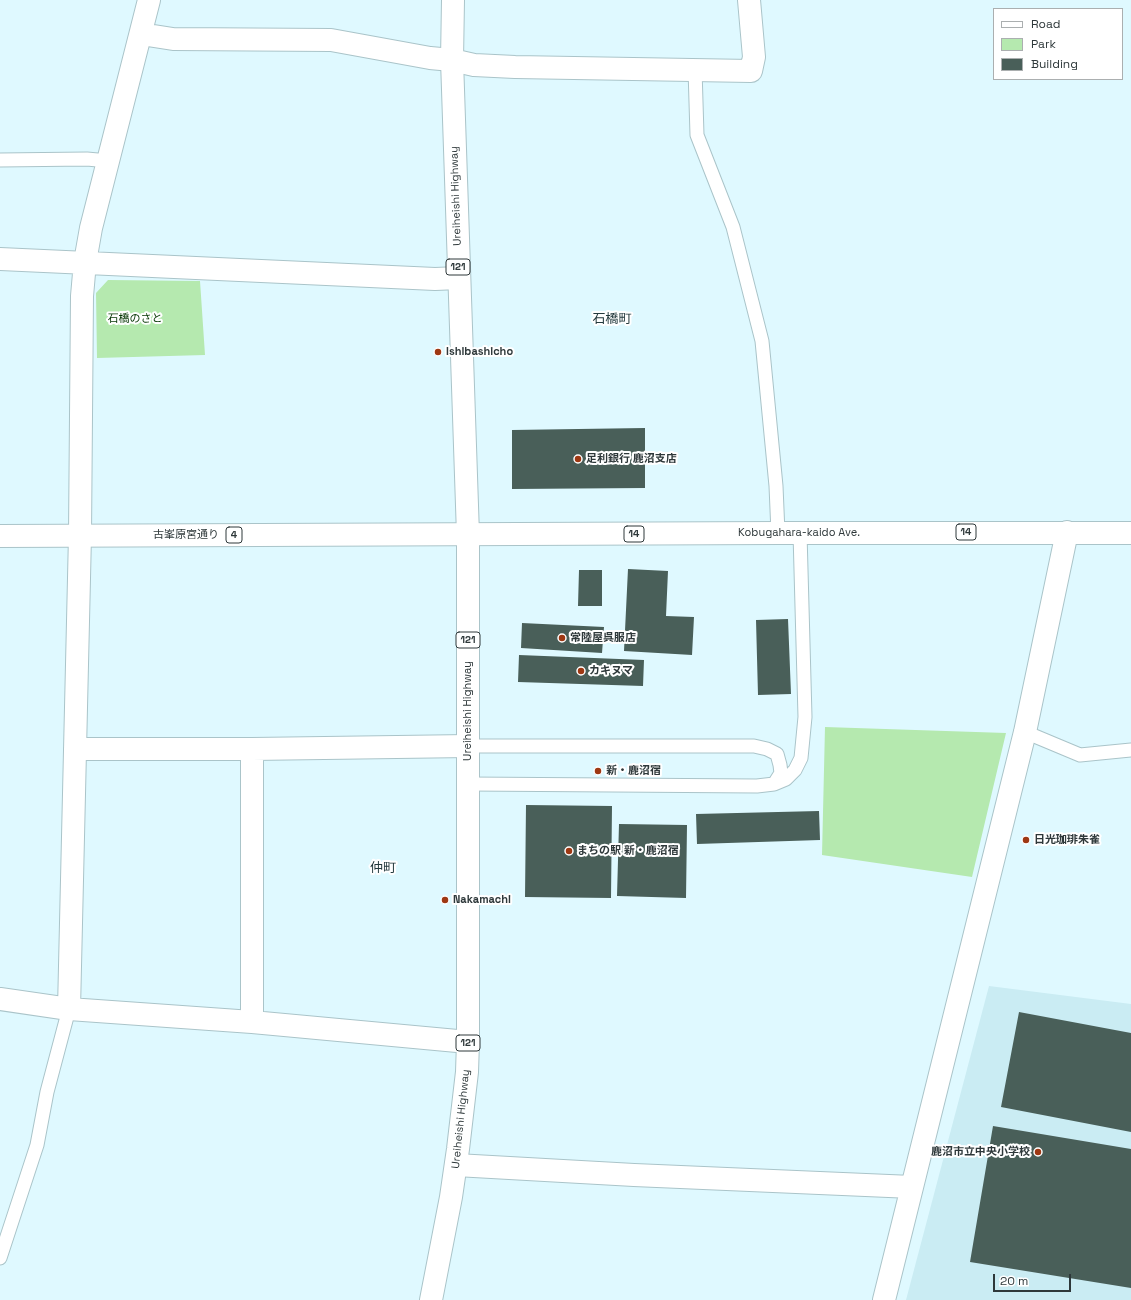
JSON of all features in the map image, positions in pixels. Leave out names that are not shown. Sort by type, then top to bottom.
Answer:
[{"type":"main road","points":[[69,1009],[80,535],[82,296],[84,262],[91,228],[149,0]]},
{"type":"main road","name":"Ureiheishi Highway","points":[[431,1300],[456,1165],[464,1097],[468,1042],[468,535],[452,60],[453,0]]},
{"type":"main road","points":[[141,34],[173,39],[331,40],[474,65],[751,71],[754,57],[749,0]]},
{"type":"main road","points":[[0,259],[459,278]]},
{"type":"main road","name":"Kobugahara-kaido Ave.","points":[[468,535],[778,532],[1131,533]]},
{"type":"main road","points":[[884,1300],[1025,732],[1067,532]]},
{"type":"main road","name":"古峯原宮通り","points":[[0,536],[468,535]]},
{"type":"main road","points":[[75,749],[252,749],[469,746]]},
{"type":"main road","points":[[252,749],[252,1022]]},
{"type":"main road","points":[[0,999],[69,1009],[252,1022],[468,1042]]},
{"type":"main road","points":[[456,1165],[912,1187]]},
{"type":"lane","points":[[695,69],[697,135],[733,227],[762,341],[776,486],[778,532]]},
{"type":"lane","points":[[0,160],[87,159],[108,162]]},
{"type":"lane","points":[[468,784],[757,786],[774,784],[786,779],[795,770],[801,758],[805,717],[800,533]]},
{"type":"lane","points":[[1025,732],[1080,755],[1131,750]]},
{"type":"lane","points":[[469,746],[754,746],[767,749],[777,754],[781,773],[774,784]]},
{"type":"lane","points":[[0,1258],[37,1145],[47,1092],[69,1009]]},
{"type":"shaded area","name":"鹿沼市立中央小学校","points":[[989,986],[1131,1004],[1131,1300],[906,1300]]},
{"type":"green space","name":"石橋のさと","points":[[108,280],[200,281],[205,355],[97,358],[96,293]]},
{"type":"green space","points":[[825,727],[1006,733],[972,877],[822,855]]},
{"type":"building","name":"足利銀行 鹿沼支店","points":[[645,428],[645,488],[512,489],[512,430]]},
{"type":"building","points":[[628,569],[668,571],[666,616],[694,617],[692,655],[624,651]]},
{"type":"building","points":[[579,570],[602,570],[602,606],[578,606]]},
{"type":"building","points":[[788,619],[791,694],[758,695],[756,620]]},
{"type":"building","name":"常陸屋呉服店","points":[[522,623],[604,627],[602,653],[521,648]]},
{"type":"building","name":"カキヌマ","points":[[519,655],[644,660],[643,686],[518,682]]},
{"type":"building","name":"まちの駅 新・鹿沼宿","points":[[526,805],[612,806],[611,898],[525,897]]},
{"type":"building","points":[[819,811],[820,840],[697,844],[696,814]]},
{"type":"building","points":[[619,824],[687,825],[686,898],[617,896]]},
{"type":"building","points":[[1019,1012],[1131,1033],[1131,1132],[1001,1107]]},
{"type":"building","points":[[993,1126],[1131,1149],[1131,1288],[970,1262]]},
{"type":"place","name":"Ishibashicho","points":[[438,352]]},
{"type":"place","name":"足利銀行 鹿沼支店","points":[[578,459]]},
{"type":"place","name":"常陸屋呉服店","points":[[562,638]]},
{"type":"place","name":"カキヌマ","points":[[581,671]]},
{"type":"place","name":"新・鹿沼宿","points":[[598,771]]},
{"type":"place","name":"日光珈琲朱雀","points":[[1026,840]]},
{"type":"place","name":"まちの駅 新・鹿沼宿","points":[[569,851]]},
{"type":"place","name":"Nakamachi","points":[[445,900]]},
{"type":"place","name":"鹿沼市立中央小学校","points":[[1038,1152]]},
{"type":"district","name":"石橋町","points":[[612,319]]},
{"type":"district","name":"仲町","points":[[383,868]]}]
